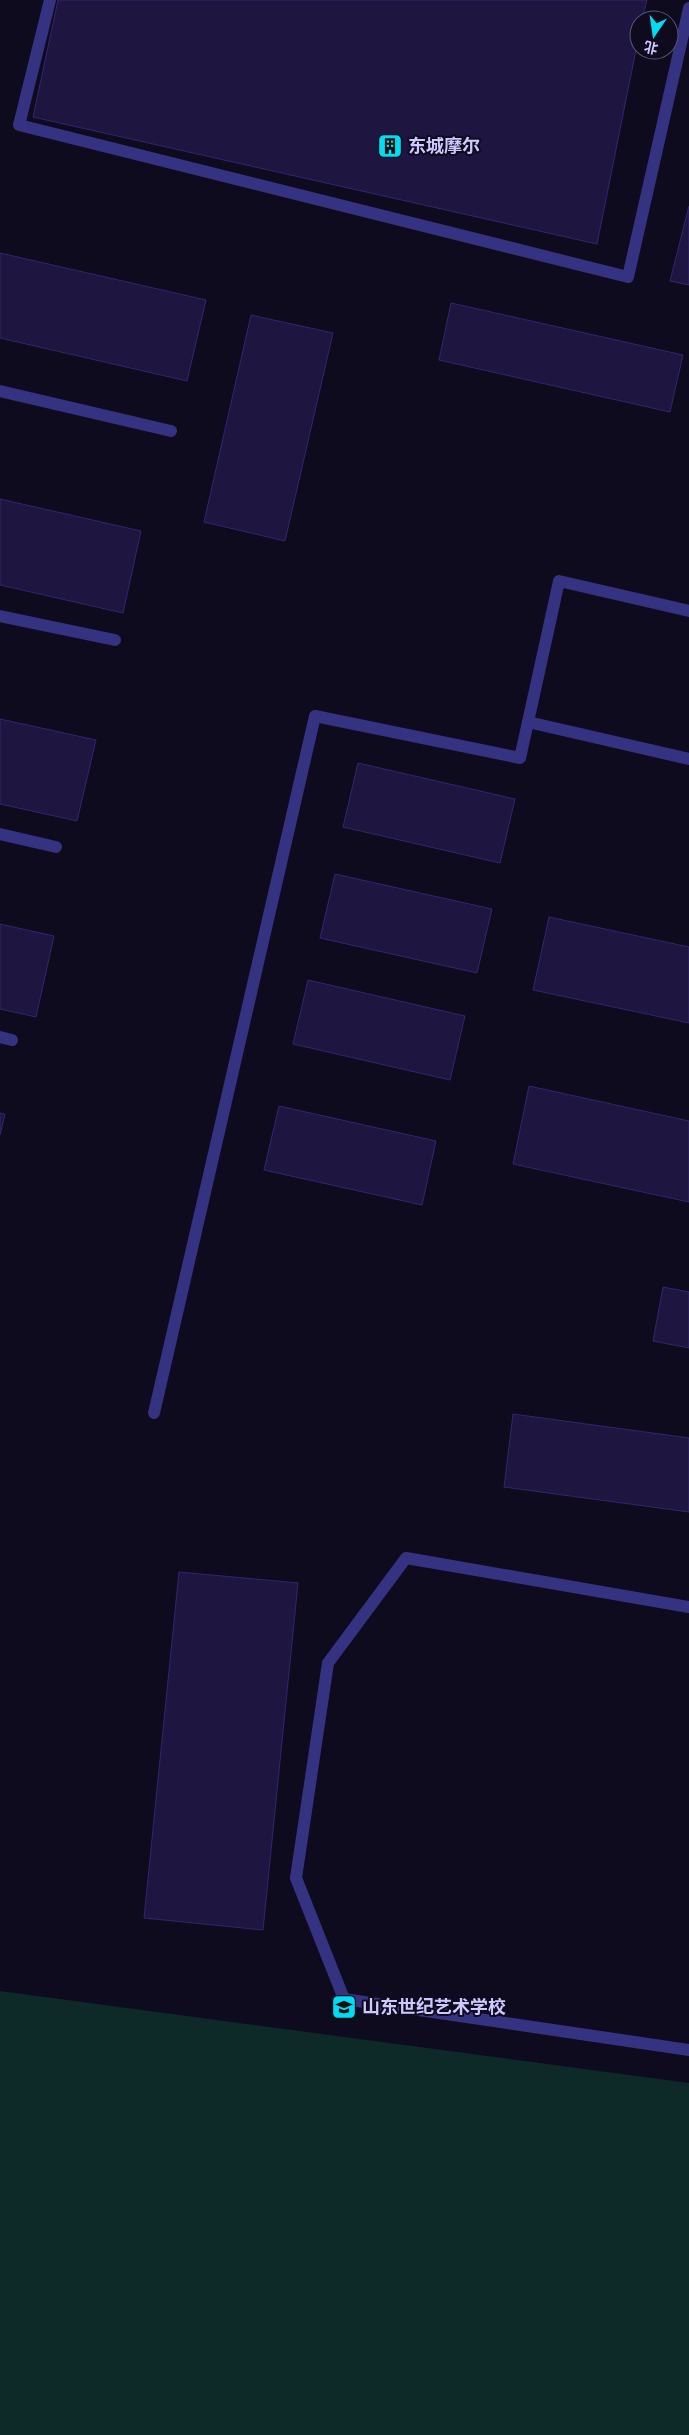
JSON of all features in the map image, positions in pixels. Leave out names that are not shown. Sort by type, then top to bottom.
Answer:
[{"type":"street","points":[[50,0],[19,125],[628,278],[689,8]]},
{"type":"street","points":[[0,391],[171,431]]},
{"type":"street","points":[[154,1413],[315,716],[520,758],[559,582],[689,611]]},
{"type":"street","points":[[0,616],[115,640]]},
{"type":"street","points":[[528,722],[689,760]]},
{"type":"street","points":[[0,834],[56,847]]},
{"type":"street","points":[[689,1606],[406,1558],[328,1663],[296,1878],[344,1999],[689,2050]]},
{"type":"green space","points":[[0,1991],[689,2083],[689,2435],[0,2435]]},
{"type":"building","name":"东城摩尔","points":[[58,0],[647,0],[644,10],[629,10],[629,60],[634,60],[597,244],[33,117]]},
{"type":"building","points":[[689,206],[689,285],[670,281]]},
{"type":"building","points":[[0,253],[206,300],[187,381],[0,338]]},
{"type":"building","points":[[451,303],[683,355],[670,412],[439,360]]},
{"type":"building","points":[[251,315],[333,333],[285,541],[204,522]]},
{"type":"building","points":[[0,499],[141,531],[123,613],[0,585]]},
{"type":"building","points":[[0,719],[96,740],[77,821],[0,804]]},
{"type":"building","points":[[358,763],[515,799],[500,863],[343,827]]},
{"type":"building","points":[[335,874],[492,909],[477,973],[320,938]]},
{"type":"building","points":[[549,917],[689,947],[689,1023],[533,990]]},
{"type":"building","points":[[0,924],[54,936],[36,1017],[0,1009]]},
{"type":"building","points":[[308,980],[465,1016],[450,1080],[293,1044]]},
{"type":"building","points":[[529,1086],[689,1121],[689,1202],[513,1164]]},
{"type":"building","points":[[279,1106],[436,1141],[422,1205],[264,1170]]},
{"type":"building","points":[[0,1113],[5,1114],[0,1135]]},
{"type":"building","points":[[663,1287],[689,1292],[689,1348],[653,1341]]},
{"type":"building","points":[[513,1414],[689,1438],[689,1512],[504,1487]]},
{"type":"building","points":[[179,1572],[298,1583],[263,1930],[144,1918]]},
{"type":"place","name":"东城摩尔","points":[[390,146]]},
{"type":"place","name":"山东世纪艺术学校","points":[[344,2007]]}]
